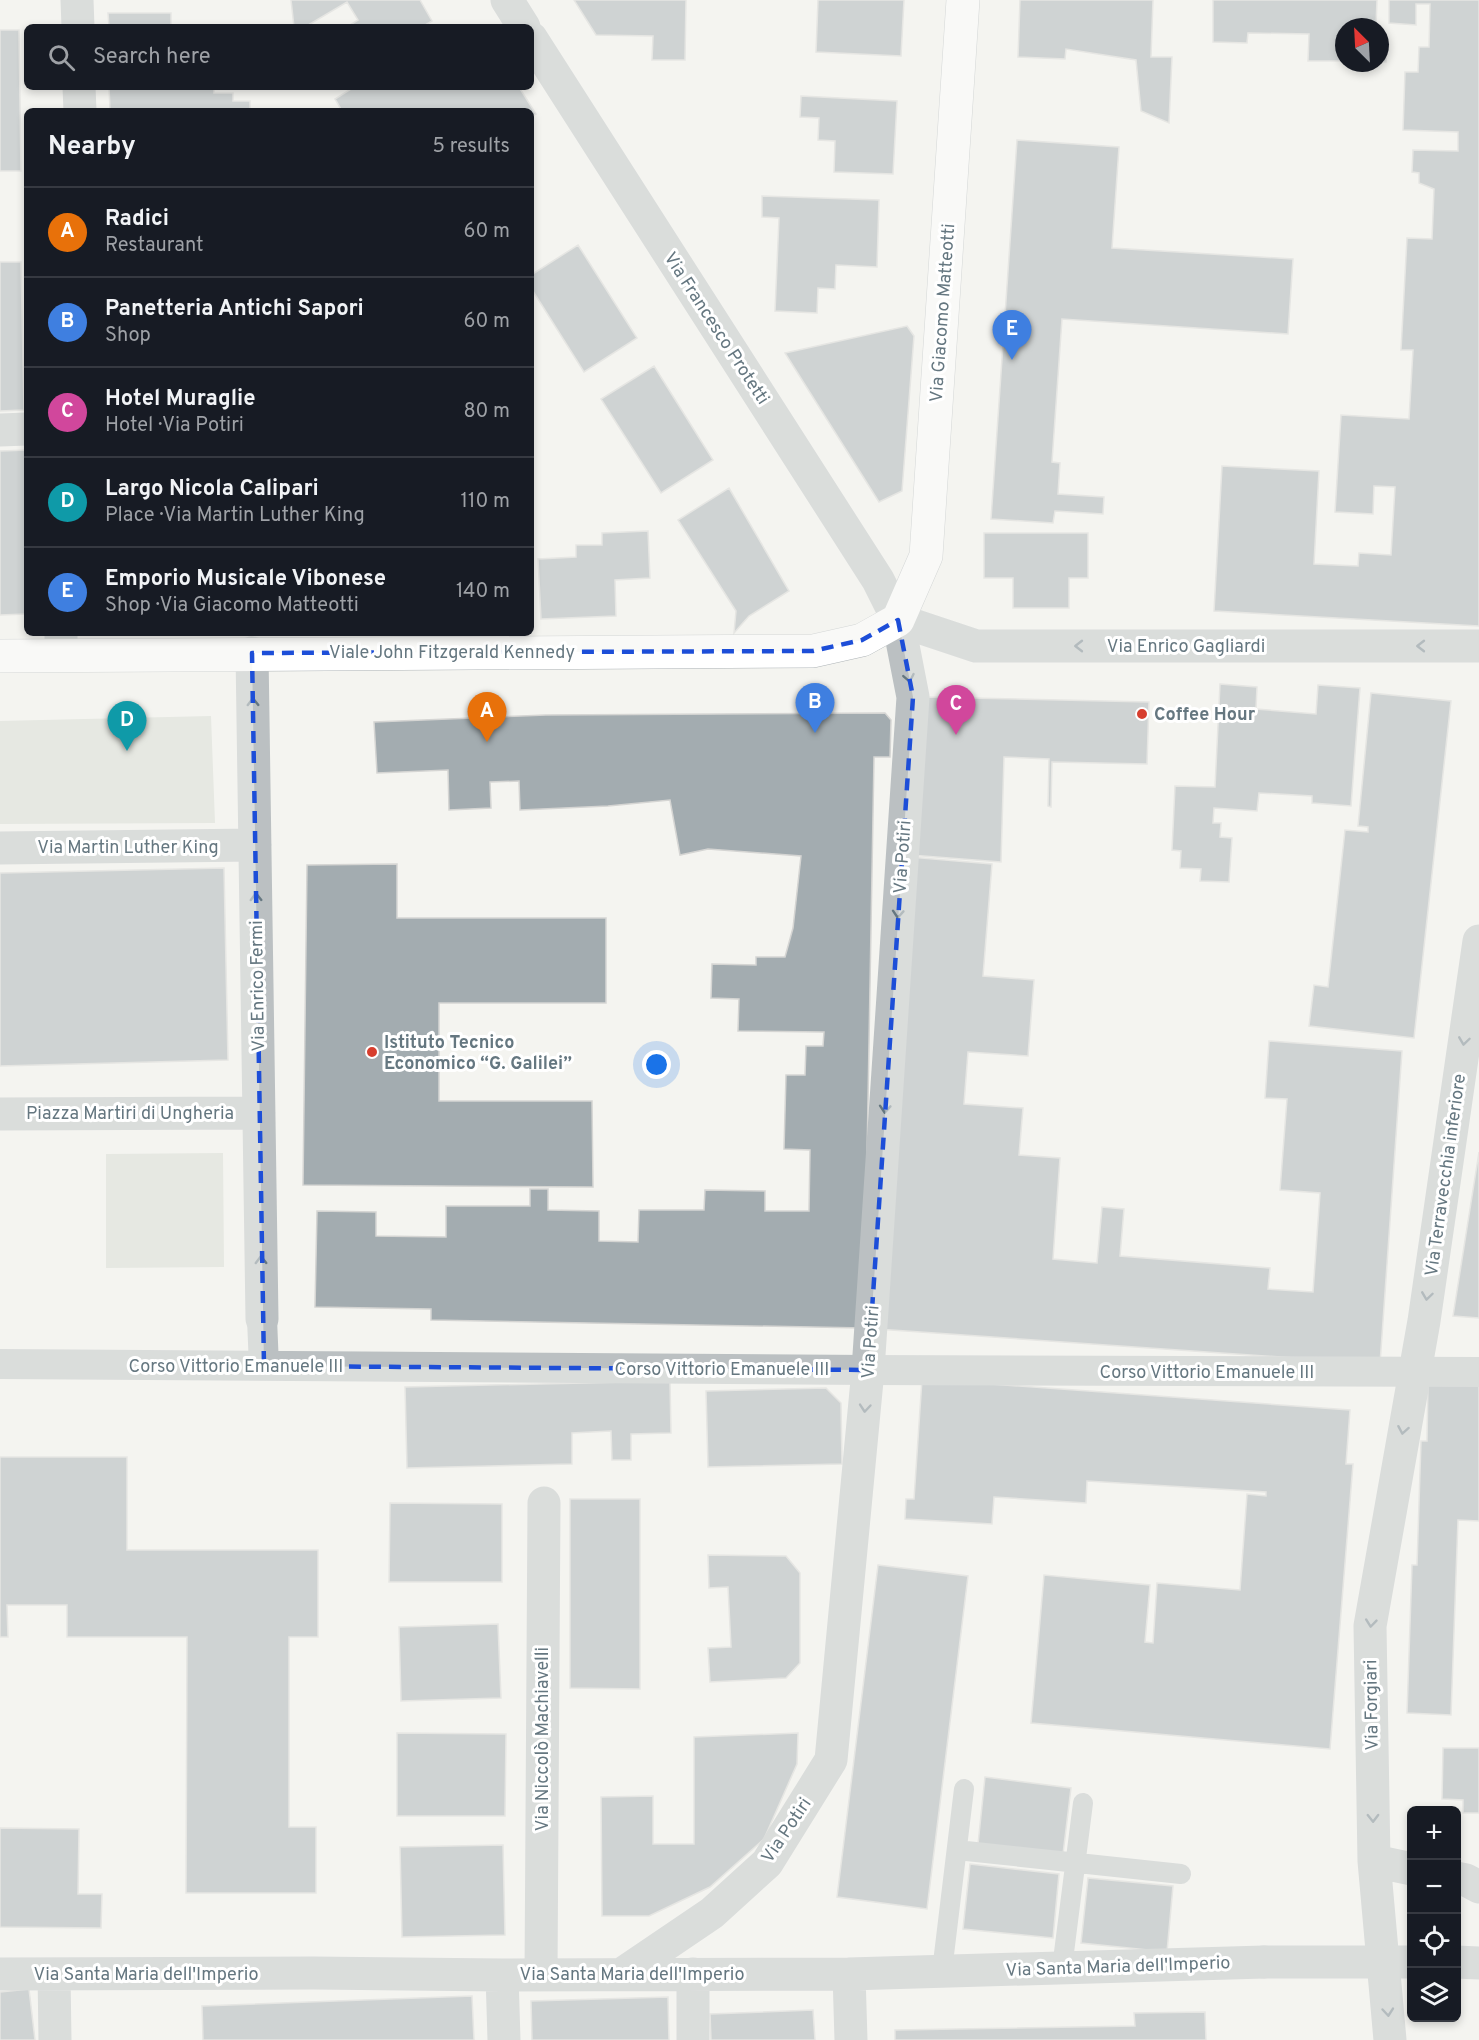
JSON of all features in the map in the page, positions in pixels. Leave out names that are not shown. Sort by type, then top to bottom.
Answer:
[{"type":"main road","name":"Via Giacomo Matteotti","points":[[898,620],[926,556],[963,0]]},
{"type":"main road","name":"Viale John Fitzgerald Kennedy","points":[[0,656],[61,644],[252,653],[813,651],[862,640],[898,620]]},
{"type":"street","points":[[77,0],[78,24]]},
{"type":"street","points":[[507,0],[522,24]]},
{"type":"street","name":"Via Francesco Protetti","points":[[534,43],[878,580],[898,620]]},
{"type":"street","points":[[79,90],[80,108]]},
{"type":"street","points":[[0,430],[24,429]]},
{"type":"street","name":"Via Enrico Gagliardi","points":[[898,620],[976,646],[1479,646]]},
{"type":"street","name":"Via Potiri","points":[[622,1974],[712,1912],[767,1863],[831,1760],[868,1370],[913,697],[898,620]]},
{"type":"street","name":"Via Enrico Fermi","points":[[252,653],[262,1319]]},
{"type":"street","name":"Via Martin Luther King","points":[[0,848],[255,846]]},
{"type":"street","name":"Via Terravecchia inferiore","points":[[1413,1373],[1424,1321],[1479,941]]},
{"type":"street","name":"Piazza Martiri di Ungheria","points":[[0,1114],[259,1113]]},
{"type":"street","points":[[262,1319],[264,1366]]},
{"type":"street","name":"Corso Vittorio Emanuele III","points":[[0,1365],[1479,1372]]},
{"type":"street","name":"Via Forgiari","points":[[1390,2040],[1374,1861],[1370,1626],[1413,1373]]},
{"type":"street","name":"Via Niccolò Machiavelli","points":[[541,1974],[544,1503]]},
{"type":"street","points":[[1374,1861],[1407,1868]]},
{"type":"street","points":[[1461,1879],[1479,1887]]},
{"type":"street","name":"Via Santa Maria dell'Imperio","points":[[0,1974],[849,1974],[1264,1962],[1407,1962]]},
{"type":"street","points":[[1461,1962],[1479,1963]]},
{"type":"street","points":[[54,1974],[55,2040]]},
{"type":"street","points":[[693,1974],[693,2040]]},
{"type":"street","points":[[849,1974],[850,2040]]},
{"type":"street","points":[[502,1975],[504,2040]]},
{"type":"lane","points":[[942,1971],[964,1790]]},
{"type":"lane","points":[[1062,1968],[1083,1803]]},
{"type":"lane","points":[[957,1850],[1181,1874]]},
{"type":"highlighted area","points":[[898,620],[913,697],[868,1370],[264,1366],[252,653],[813,651],[862,640]]},
{"type":"shaded area","points":[[211,716],[215,823],[0,824],[0,721]]},
{"type":"shaded area","points":[[223,1153],[224,1267],[106,1268],[106,1154]]},
{"type":"building","points":[[291,0],[420,0],[432,21],[427,24],[352,24],[358,20],[347,2],[310,24],[294,24]]},
{"type":"building","points":[[574,0],[686,0],[685,60],[652,60],[653,36],[596,35]]},
{"type":"building","points":[[818,0],[904,0],[901,56],[816,52]]},
{"type":"building","points":[[1020,0],[1153,0],[1151,57],[1172,57],[1169,123],[1141,111],[1136,60],[1066,49],[1065,59],[1018,57]]},
{"type":"building","points":[[1213,0],[1377,0],[1376,18],[1335,18],[1335,61],[1308,61],[1309,34],[1248,33],[1247,43],[1213,42]]},
{"type":"building","points":[[1389,0],[1479,0],[1479,626],[1214,611],[1222,466],[1319,471],[1314,564],[1358,566],[1359,553],[1391,555],[1395,487],[1374,486],[1373,514],[1335,512],[1341,415],[1409,419],[1413,350],[1401,350],[1407,238],[1432,239],[1434,189],[1419,183],[1419,173],[1412,172],[1413,150],[1458,151],[1458,132],[1403,130],[1405,72],[1418,72],[1419,47],[1429,47],[1430,4],[1416,4],[1416,25],[1389,23]]},
{"type":"building","points":[[108,13],[171,13],[171,24],[109,24]]},
{"type":"building","points":[[0,30],[19,30],[21,171],[0,171]]},
{"type":"building","points":[[109,90],[214,90],[214,93],[233,93],[233,101],[250,101],[250,108],[110,108]]},
{"type":"building","points":[[349,90],[521,90],[532,108],[340,108],[335,99]]},
{"type":"building","points":[[801,96],[897,101],[893,174],[834,172],[835,141],[818,140],[819,118],[800,117]]},
{"type":"building","points":[[1017,140],[1119,147],[1112,248],[1293,259],[1288,334],[1062,319],[1052,462],[1060,463],[1058,494],[1104,497],[1103,514],[1055,511],[1053,523],[991,519]]},
{"type":"building","points":[[762,196],[879,200],[877,267],[836,265],[835,289],[818,288],[817,313],[775,311],[779,218],[762,217]]},
{"type":"building","points":[[578,245],[637,338],[584,372],[534,293],[534,273]]},
{"type":"building","points":[[0,262],[21,262],[24,410],[0,411]]},
{"type":"building","points":[[907,326],[914,336],[902,491],[879,502],[785,353]]},
{"type":"building","points":[[654,366],[713,460],[661,493],[601,399]]},
{"type":"building","points":[[24,450],[24,614],[0,615],[0,451]]},
{"type":"building","points":[[729,488],[789,591],[749,616],[734,633],[736,611],[678,520]]},
{"type":"building","points":[[648,531],[650,578],[615,580],[616,616],[541,619],[538,559],[576,557],[576,545],[602,545],[602,533]]},
{"type":"building","points":[[984,533],[1088,533],[1088,578],[1069,578],[1069,608],[1013,608],[1013,578],[984,578]]},
{"type":"building","points":[[1220,684],[1257,687],[1256,709],[1316,714],[1318,685],[1360,688],[1351,806],[1312,803],[1312,796],[1259,793],[1257,811],[1214,808],[1213,823],[1221,823],[1220,837],[1232,838],[1229,882],[1200,881],[1201,869],[1180,868],[1181,851],[1172,850],[1175,786],[1215,787]]},
{"type":"building","points":[[1371,693],[1451,701],[1414,1038],[1309,1026],[1314,985],[1328,987],[1345,830],[1368,832],[1368,827],[1358,826]]},
{"type":"building","points":[[922,697],[1149,702],[1147,764],[1052,762],[1051,807],[1048,806],[1049,759],[1004,757],[1001,862],[910,855]]},
{"type":"building","points":[[885,713],[891,720],[890,757],[874,757],[864,1328],[431,1320],[431,1309],[315,1307],[317,1211],[376,1212],[376,1236],[446,1237],[446,1206],[530,1206],[530,1189],[548,1189],[548,1210],[599,1211],[599,1241],[638,1242],[639,1210],[704,1210],[705,1190],[765,1191],[765,1211],[809,1211],[810,1150],[784,1149],[786,1075],[805,1075],[806,1046],[823,1046],[824,1032],[738,1031],[739,999],[711,998],[712,964],[756,965],[756,957],[785,957],[793,928],[801,856],[708,849],[680,855],[670,800],[608,806],[520,810],[519,781],[490,782],[491,808],[449,810],[448,770],[377,773],[374,722],[546,715]]},
{"type":"building","points":[[910,857],[992,864],[983,976],[1034,980],[1028,1056],[968,1052],[964,1104],[1023,1108],[1019,1155],[1060,1158],[1053,1259],[1097,1263],[1102,1207],[1124,1209],[1120,1256],[1270,1268],[1268,1289],[1313,1292],[1320,1193],[1280,1190],[1287,1099],[1265,1098],[1269,1041],[1402,1051],[1380,1364],[877,1329]]},
{"type":"building","name":"Istituto Tecnico Economico “G. Galilei”","points":[[397,864],[397,918],[606,918],[606,1003],[439,1003],[439,1101],[592,1101],[593,1187],[303,1185],[307,865]]},
{"type":"building","points":[[224,868],[228,1060],[0,1066],[0,873]]},
{"type":"building","points":[[1479,1152],[1479,1318],[1453,1316]]},
{"type":"building","points":[[922,1379],[1350,1410],[1346,1464],[1353,1464],[1330,1749],[1031,1723],[1044,1575],[1150,1585],[1145,1642],[1153,1643],[1157,1583],[1240,1590],[1247,1494],[1266,1496],[1266,1492],[1087,1481],[1086,1503],[994,1497],[992,1524],[905,1519],[906,1499],[914,1499]]},
{"type":"building","points":[[1428,1380],[1479,1380],[1479,1521],[1458,1520],[1451,1715],[1407,1713],[1412,1565],[1417,1565],[1421,1441],[1427,1441]]},
{"type":"building","points":[[670,1381],[671,1433],[631,1434],[631,1460],[612,1460],[611,1431],[572,1433],[572,1464],[407,1468],[405,1387]]},
{"type":"building","points":[[826,1388],[841,1403],[842,1464],[708,1467],[706,1391]]},
{"type":"building","points":[[0,1457],[127,1457],[127,1550],[318,1550],[318,1637],[289,1637],[289,1827],[316,1827],[316,1893],[186,1893],[187,1637],[67,1637],[67,1605],[7,1605],[8,1637],[0,1637]]},
{"type":"building","points":[[570,1499],[640,1499],[640,1689],[570,1688]]},
{"type":"building","points":[[390,1503],[502,1504],[502,1582],[389,1582]]},
{"type":"building","points":[[708,1555],[786,1556],[800,1573],[800,1663],[786,1678],[710,1682],[708,1648],[731,1647],[728,1587],[709,1588]]},
{"type":"building","points":[[878,1565],[968,1576],[927,1909],[837,1897]]},
{"type":"building","points":[[498,1624],[501,1698],[401,1701],[399,1627]]},
{"type":"building","points":[[397,1733],[506,1734],[505,1816],[397,1816]]},
{"type":"building","points":[[798,1733],[797,1764],[764,1839],[710,1887],[649,1916],[602,1916],[601,1797],[653,1796],[653,1844],[694,1844],[694,1737]]},
{"type":"building","points":[[1443,1748],[1479,1748],[1479,1813],[1463,1813],[1463,1800],[1442,1799]]},
{"type":"building","points":[[985,1777],[1071,1788],[1063,1854],[978,1844]]},
{"type":"building","points":[[0,1828],[79,1829],[78,1894],[102,1894],[101,1928],[0,1927]]},
{"type":"building","points":[[503,1845],[505,1935],[402,1937],[400,1847]]},
{"type":"building","points":[[970,1864],[1059,1874],[1053,1938],[963,1929]]},
{"type":"building","points":[[1088,1878],[1173,1886],[1167,1952],[1081,1943]]},
{"type":"building","points":[[29,1989],[35,2040],[0,2040],[0,1992]]},
{"type":"building","points":[[472,1996],[474,2040],[203,2040],[202,2006]]},
{"type":"building","points":[[668,1997],[669,2040],[532,2040],[531,2001]]},
{"type":"building","points":[[813,2010],[815,2040],[711,2040],[710,2014]]},
{"type":"building","points":[[1205,2012],[1206,2040],[895,2040],[895,2030],[1135,2026],[1134,2013]]},
{"type":"place","name":"Emporio Musicale Vibonese","points":[[1012,360]]},
{"type":"place","name":"Coffee Hour","points":[[1142,714]]},
{"type":"place","name":"Panetteria Antichi Sapori","points":[[815,733]]},
{"type":"place","name":"Hotel Muraglie","points":[[956,735]]},
{"type":"place","name":"Radici","points":[[487,742]]},
{"type":"place","name":"Largo Nicola Calipari","points":[[127,751]]},
{"type":"place","name":"Istituto Tecnico Economico “G. Galilei”","points":[[372,1052]]}]
